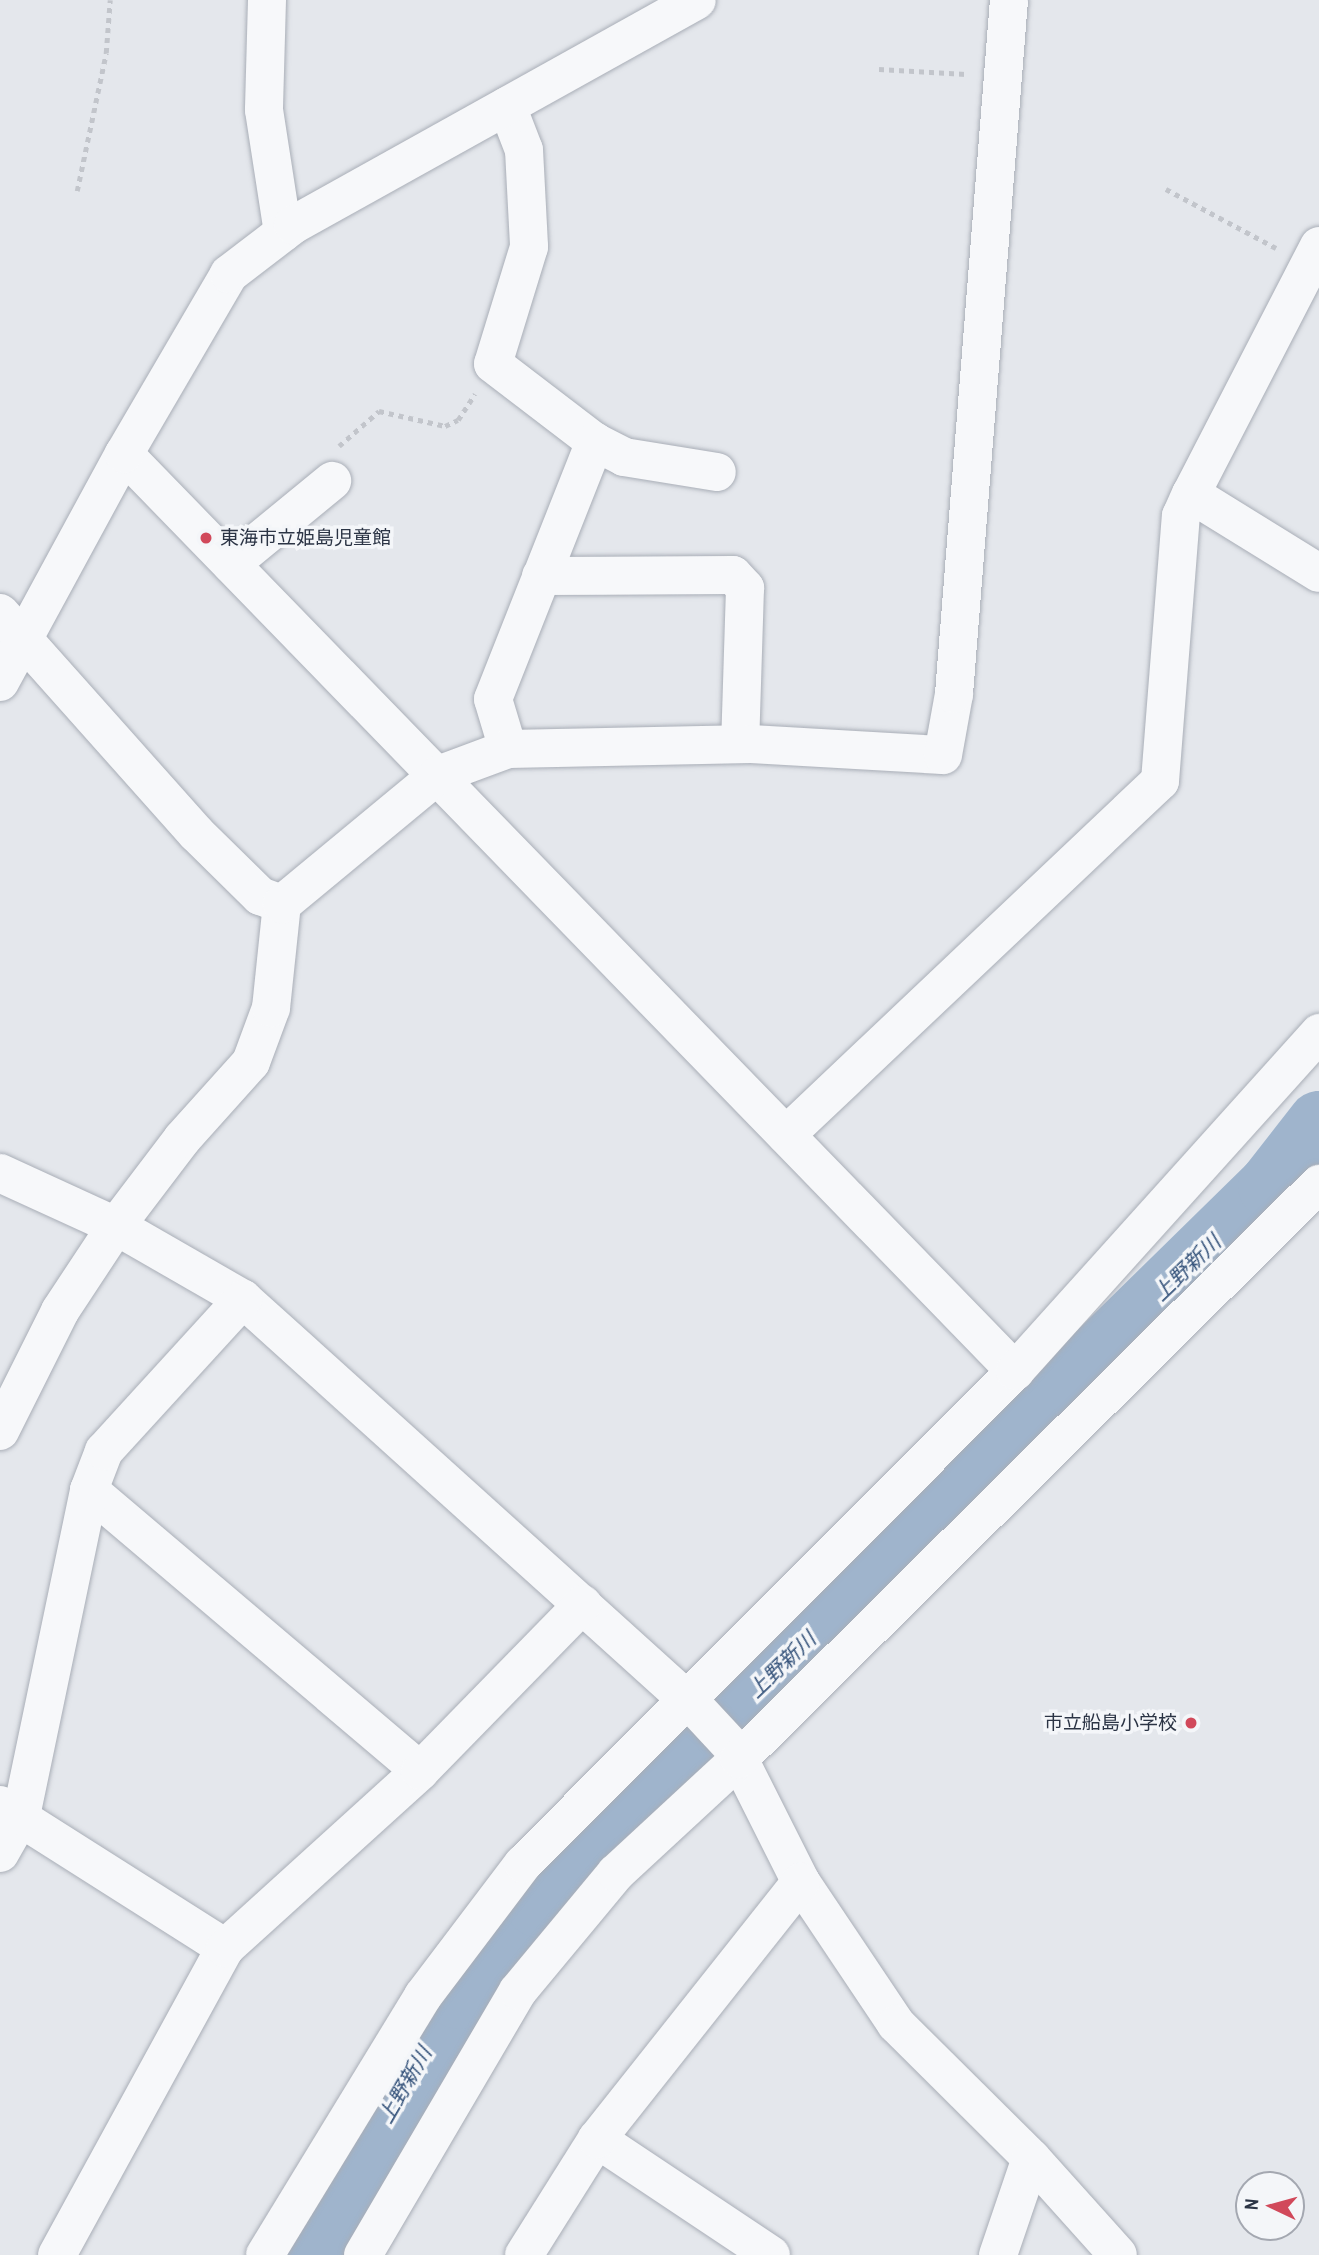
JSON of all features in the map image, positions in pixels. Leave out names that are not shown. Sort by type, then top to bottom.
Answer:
[{"type":"street","points":[[267,0],[264,110],[284,233]]},
{"type":"street","points":[[0,682],[12,624],[124,454],[229,274],[284,233],[697,0]]},
{"type":"street","points":[[0,1431],[60,1311],[116,1226],[182,1139],[251,1062],[271,1008],[282,904],[438,775],[508,749],[740,744],[943,755],[955,681],[1009,0]]},
{"type":"street","points":[[506,106],[524,150],[529,247],[493,364],[595,442],[624,457],[717,472]]},
{"type":"street","points":[[786,1135],[1160,781],[1181,516],[1314,256]]},
{"type":"street","points":[[508,749],[493,699],[595,442]]},
{"type":"street","points":[[124,454],[1015,1371]]},
{"type":"street","points":[[231,564],[331,467]]},
{"type":"street","points":[[1191,494],[1319,573]]},
{"type":"street","points":[[541,576],[733,575],[745,589],[740,744]]},
{"type":"street","points":[[12,624],[196,833],[260,896],[282,904]]},
{"type":"street","points":[[265,2255],[431,1985],[523,1864],[690,1703],[1015,1371],[1319,1033]]},
{"type":"street","points":[[0,1173],[116,1226],[243,1299],[690,1703],[737,1754],[801,1882],[896,2024],[1031,2158],[1118,2255]]},
{"type":"street","points":[[363,2255],[518,1991],[616,1873],[1319,1184]]},
{"type":"street","points":[[0,1853],[89,1490],[104,1451],[243,1299]]},
{"type":"street","points":[[89,1490],[420,1771]]},
{"type":"street","points":[[57,2255],[225,1948],[420,1771],[583,1604]]},
{"type":"street","points":[[10,1810],[225,1948]]},
{"type":"street","points":[[524,2255],[597,2139],[801,1882]]},
{"type":"street","points":[[597,2139],[771,2255]]},
{"type":"street","points":[[998,2255],[1031,2158]]},
{"type":"path","points":[[77,191],[106,53],[110,0]]},
{"type":"path","points":[[879,69],[1003,76]]},
{"type":"path","points":[[1166,189],[1314,256]]},
{"type":"path","points":[[331,467],[379,411],[445,426],[458,420],[493,364]]},
{"type":"waterway","name":"上野新川","points":[[306,2255],[458,1996],[537,1904],[1270,1186],[1319,1123]]},
{"type":"place","name":"東海市立姫島児童館","points":[[206,538]]},
{"type":"place","name":"市立船島小学校","points":[[1191,1723]]}]
